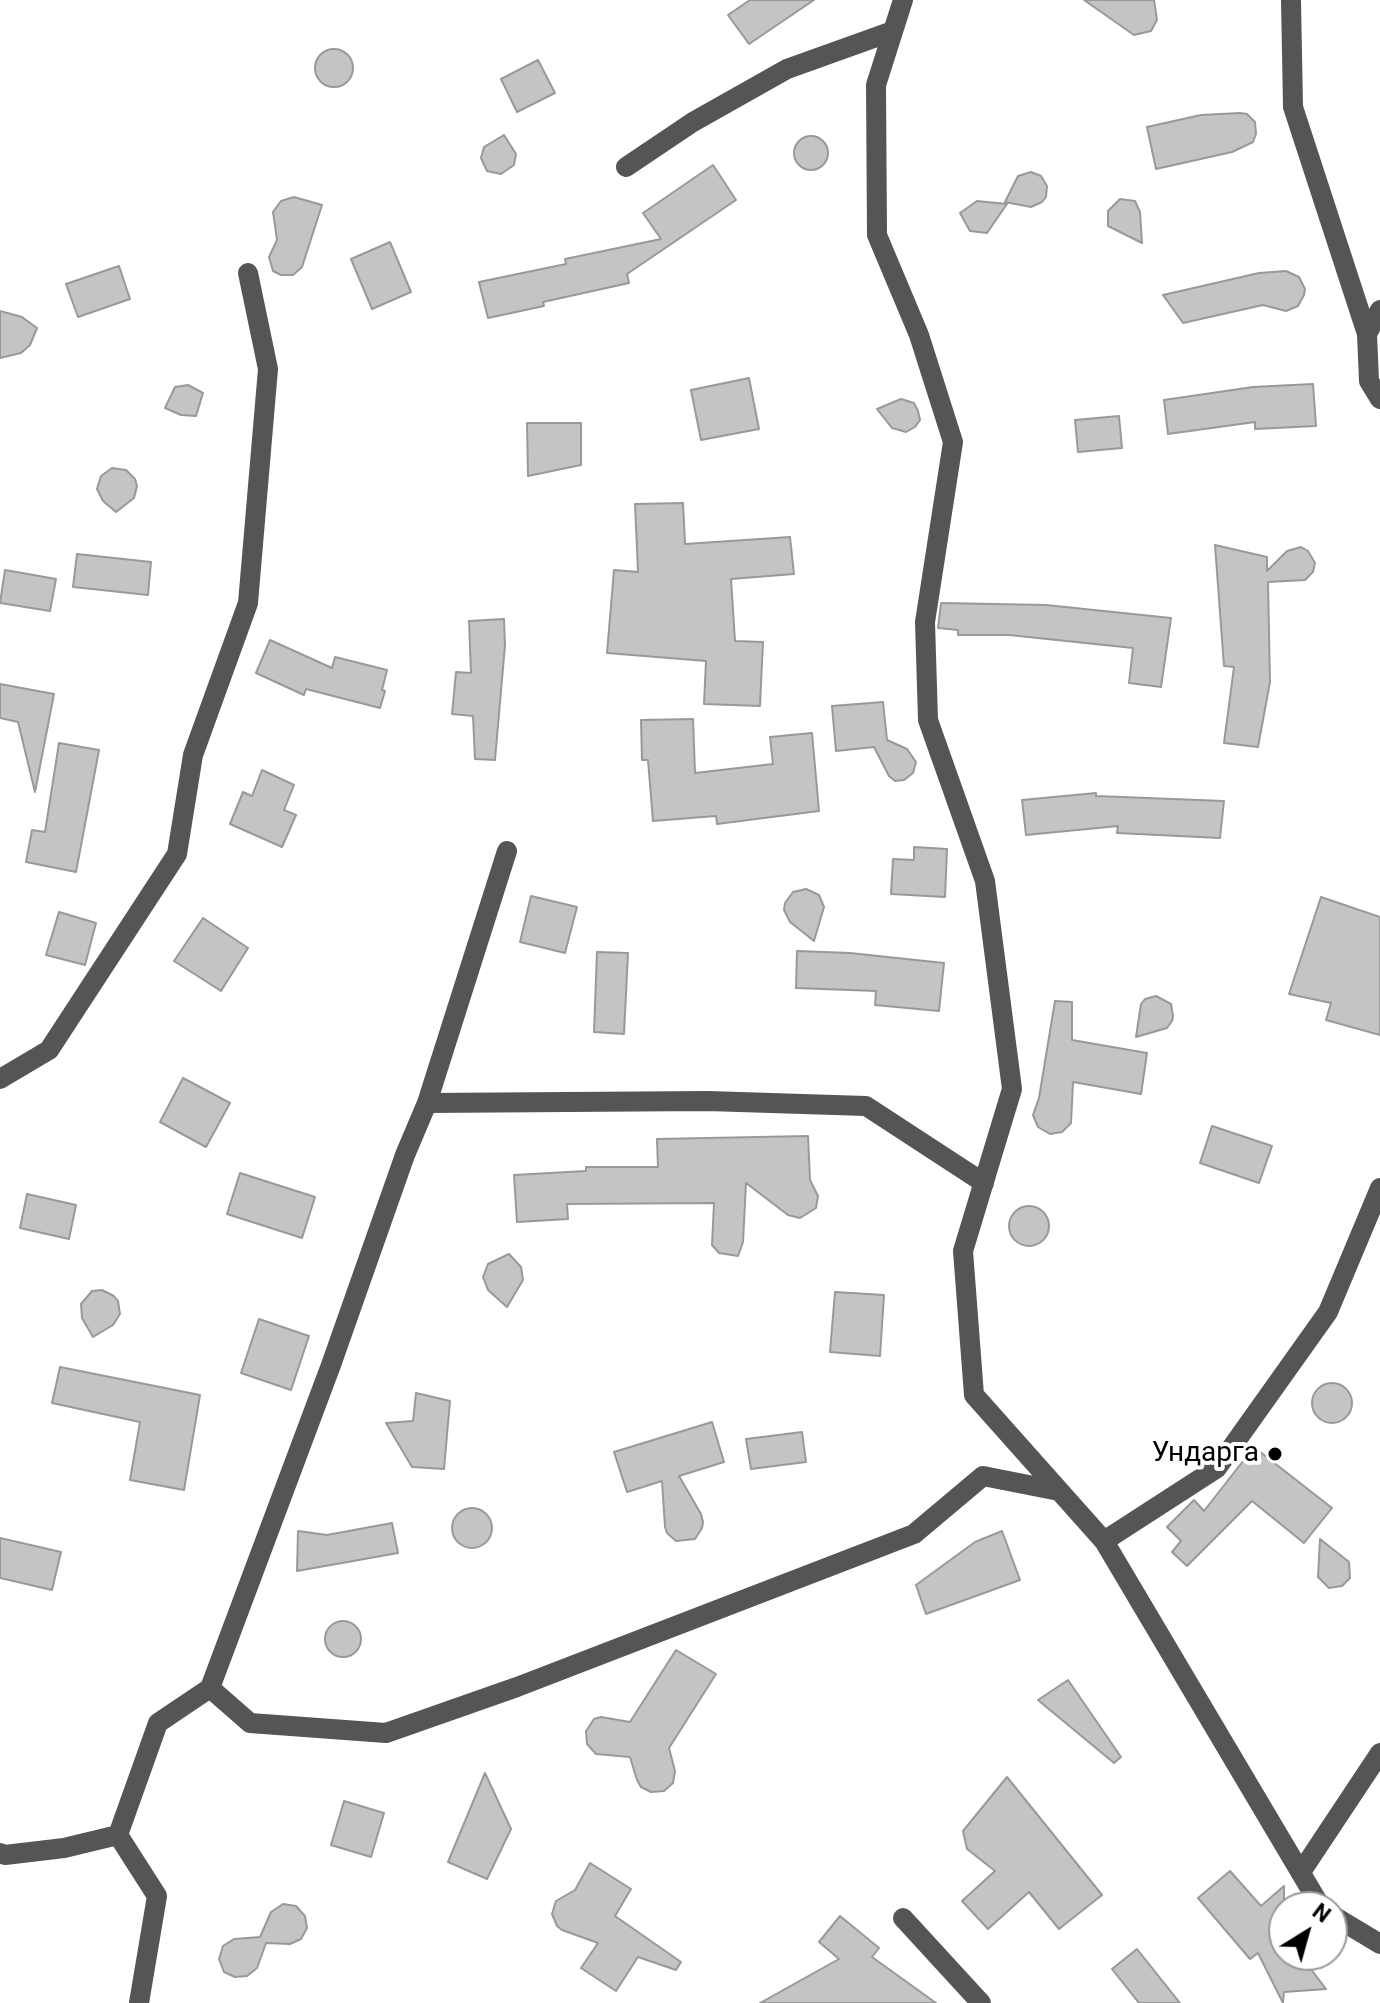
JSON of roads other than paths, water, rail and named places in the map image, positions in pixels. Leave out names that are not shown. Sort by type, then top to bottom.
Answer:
[{"type":"street","points":[[903,0],[876,85],[877,235],[919,335],[953,442],[925,622],[928,720],[985,881],[1012,1089],[963,1251],[974,1395],[1104,1541],[1312,1891]]},
{"type":"street","points":[[1291,0],[1293,107],[1367,334],[1369,381],[1380,399]]},
{"type":"street","points":[[626,167],[693,122],[787,69],[893,31]]},
{"type":"street","points":[[0,1079],[49,1050],[177,854],[193,755],[248,603],[268,369],[248,273]]},
{"type":"street","points":[[1367,334],[1380,310]]},
{"type":"street","points":[[118,1835],[158,1723],[210,1688],[331,1365],[405,1155],[427,1103],[507,851]]},
{"type":"street","points":[[427,1103],[708,1101],[866,1106],[984,1183]]},
{"type":"street","points":[[1104,1541],[1217,1468],[1328,1312],[1380,1188]]},
{"type":"street","points":[[210,1688],[250,1723],[386,1733],[517,1687],[914,1534],[983,1476],[1059,1491]]},
{"type":"street","points":[[1301,1872],[1380,1753]]},
{"type":"street","points":[[0,1853],[64,1848],[118,1835]]},
{"type":"street","points":[[118,1835],[157,1896],[139,2003]]},
{"type":"street","points":[[903,1918],[981,2003]]},
{"type":"street","points":[[1348,1925],[1380,1944]]},
{"type":"place","name":"Ундарга","points":[[1275,1454]]}]
